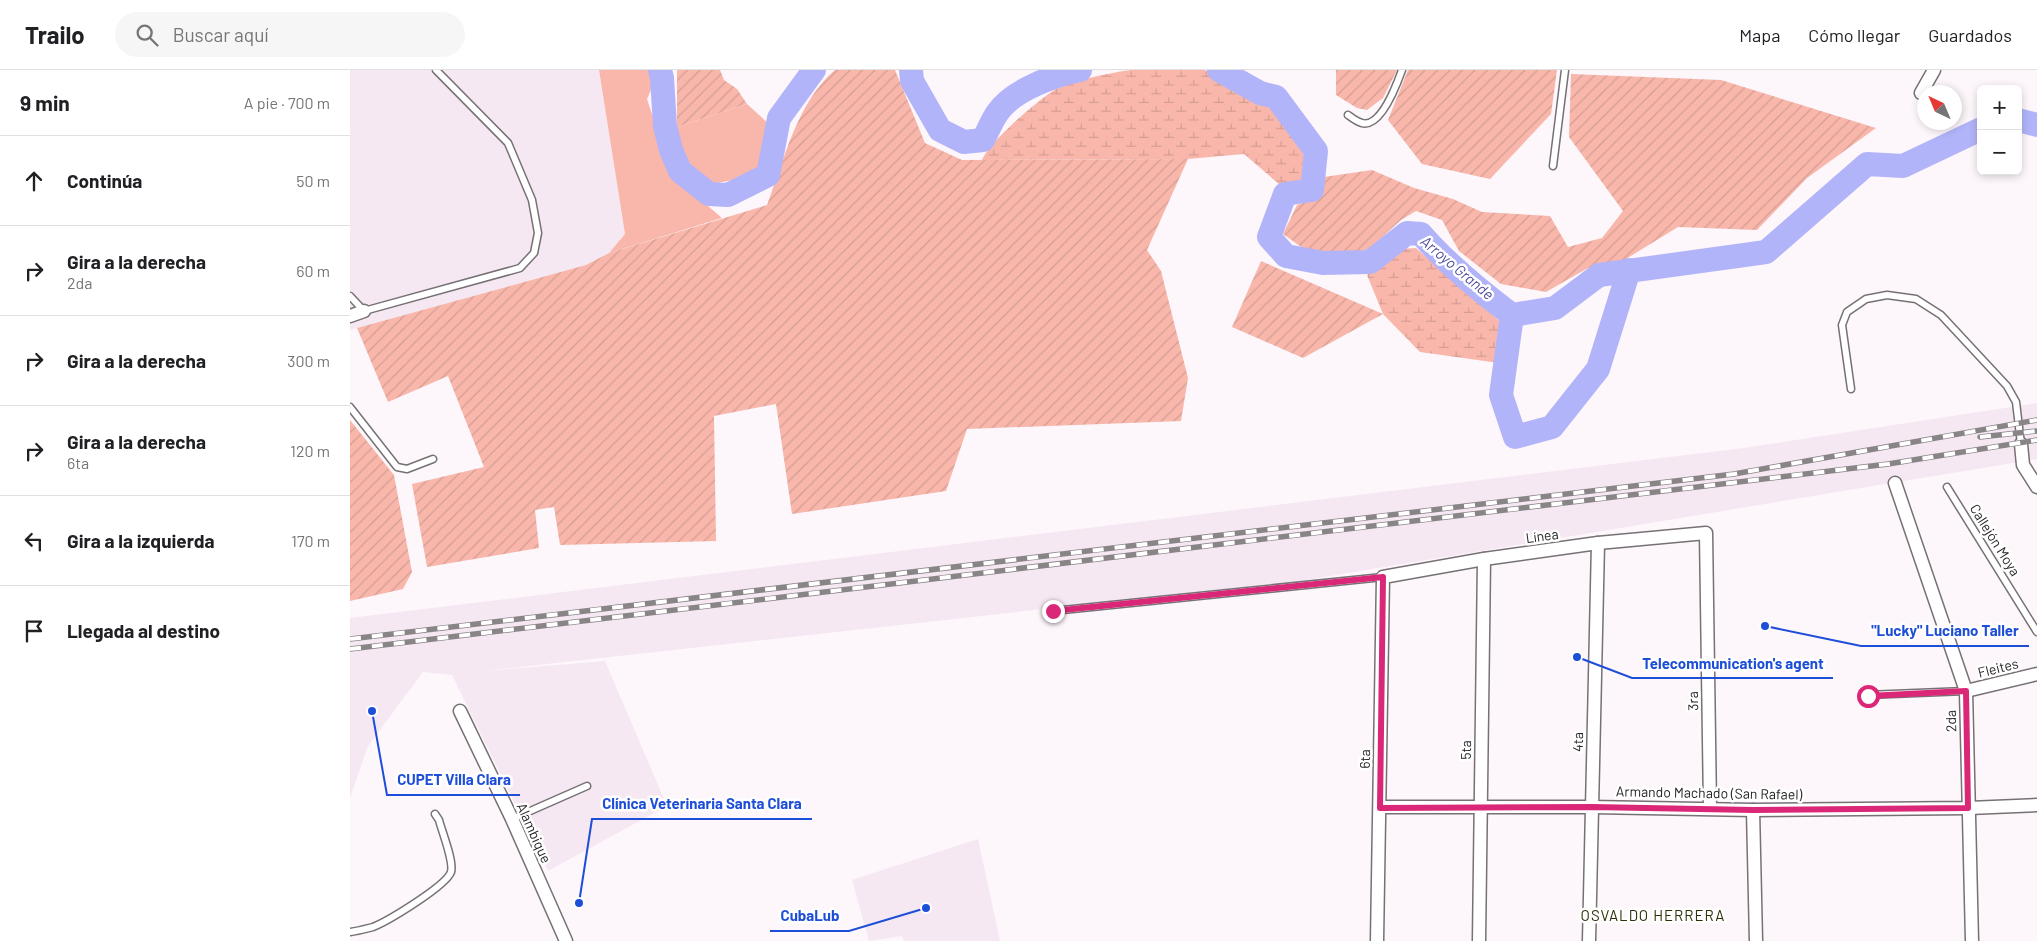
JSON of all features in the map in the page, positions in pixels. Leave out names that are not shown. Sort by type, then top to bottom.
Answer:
[{"type":"street","points":[[1926,85],[1934,70]]},
{"type":"street","points":[[350,316],[364,311]]},
{"type":"street","points":[[2020,444],[2024,465],[2037,487]]},
{"type":"street","name":"2da","points":[[1895,483],[1966,691],[1972,941]]},
{"type":"street","name":"Línea","points":[[1383,577],[1484,559],[1598,543],[1706,533]]},
{"type":"street","name":"3ra","points":[[1706,533],[1710,808]]},
{"type":"street","name":"4ta","points":[[1589,941],[1598,543]]},
{"type":"street","name":"5ta","points":[[1479,941],[1484,559]]},
{"type":"street","name":"6ta","points":[[1377,941],[1383,577]]},
{"type":"street","name":"Fleites","points":[[1966,691],[2037,674]]},
{"type":"street","name":"Alambique","points":[[460,711],[512,819],[566,941]]},
{"type":"street","name":"Armando Machado (San Rafael)","points":[[1380,808],[1592,807],[1753,810],[1968,808],[2037,805]]},
{"type":"street","points":[[1753,810],[1756,941]]},
{"type":"lane","points":[[350,296],[364,311],[520,268],[534,252],[538,233],[532,200],[508,143],[436,70]]},
{"type":"lane","points":[[1348,115],[1361,123],[1369,123],[1377,118],[1393,93],[1402,70]]},
{"type":"lane","points":[[1553,166],[1565,70]]},
{"type":"lane","points":[[1851,389],[1842,325],[1847,312],[1866,300],[1887,295],[1916,299],[1942,315],[2007,386],[2016,402],[2020,444]]},
{"type":"lane","points":[[350,407],[397,467],[407,469],[433,459]]},
{"type":"lane","name":"Callejón Moya","points":[[1947,487],[2037,632]]},
{"type":"lane","points":[[1053,611],[1383,577]]},
{"type":"lane","points":[[1868,696],[1966,691]]},
{"type":"lane","points":[[512,819],[586,786]]},
{"type":"lane","points":[[350,932],[374,926],[395,916],[449,876],[452,864],[439,820],[435,814]]},
{"type":"shaded area","points":[[350,70],[599,70],[625,234],[609,253],[586,265],[350,330]]},
{"type":"shaded area","points":[[2037,403],[2037,459],[1306,580],[484,671],[605,661],[667,806],[548,871],[452,675],[423,672],[368,746],[350,798],[350,618],[1744,448]]},
{"type":"shaded area","points":[[978,839],[1000,941],[904,941],[902,936],[869,941],[852,880]]},
{"type":"green space","points":[[599,70],[652,70],[655,81],[647,99],[672,175],[722,218],[609,253],[625,234]]},
{"type":"green space","points":[[677,70],[720,70],[724,80],[737,89],[747,104],[677,127]]},
{"type":"green space","points":[[835,70],[895,70],[925,143],[962,160],[1188,159],[1147,250],[1161,271],[1188,378],[1181,421],[967,429],[946,491],[792,514],[776,404],[714,416],[716,541],[560,545],[554,507],[535,510],[539,548],[427,567],[412,484],[484,467],[448,376],[388,402],[357,328],[586,265],[609,253],[767,205],[801,115],[822,83]]},
{"type":"green space","points":[[1131,70],[1205,70],[1253,96],[1287,119],[1305,158],[1306,186],[1280,185],[1244,154],[1188,159],[982,160],[994,142],[1004,132],[1027,111],[1056,89],[1081,80]]},
{"type":"green space","points":[[1336,70],[1397,70],[1383,98],[1367,110],[1357,108],[1336,95]]},
{"type":"green space","points":[[1408,70],[1557,70],[1551,114],[1490,179],[1422,164],[1388,120]]},
{"type":"green space","points":[[1571,74],[1721,80],[1876,128],[1807,178],[1757,230],[1678,227],[1621,262],[1588,268],[1546,292],[1501,284],[1459,251],[1442,220],[1416,211],[1401,220],[1368,250],[1335,255],[1304,249],[1283,234],[1297,205],[1316,198],[1324,177],[1372,170],[1414,188],[1453,199],[1482,212],[1550,216],[1568,247],[1602,238],[1623,211],[1569,137]]},
{"type":"green space","points":[[747,104],[770,125],[761,167],[739,179],[711,184],[683,160],[677,127]]},
{"type":"green space","points":[[1416,248],[1504,325],[1499,363],[1420,352],[1383,314],[1367,275],[1399,249]]},
{"type":"green space","points":[[1261,261],[1383,314],[1303,358],[1232,327]]},
{"type":"green space","points":[[350,420],[394,475],[412,572],[403,589],[350,601]]},
{"type":"waterway","name":"Arroyo Grande","points":[[660,70],[665,126],[671,150],[680,171],[709,194],[728,195],[768,175],[779,118],[814,70]]},
{"type":"waterway","name":"Arroyo Grande","points":[[911,70],[912,81],[940,130],[964,142],[983,140],[998,112],[1005,104],[1024,90],[1047,80],[1080,70]]},
{"type":"waterway","name":"Arroyo Grande","points":[[1219,70],[1260,93],[1276,97],[1316,151],[1312,190],[1285,194],[1269,237],[1286,256],[1323,263],[1370,262],[1407,233],[1421,234],[1464,277],[1512,315],[1555,308],[1599,275],[1766,252],[1867,164],[1903,166],[1979,130]]},
{"type":"waterway","name":"Arroyo Grande","points":[[2022,121],[2037,125]]},
{"type":"waterway","name":"Arroyo Grande","points":[[1512,315],[1501,395],[1515,437],[1552,427],[1598,369],[1629,270]]},
{"type":"railway","points":[[350,639],[1734,474],[2037,420]]},
{"type":"railway","points":[[1980,437],[2037,431]]},
{"type":"railway","points":[[350,649],[1888,464],[2037,440]]},
{"type":"place","name":"\"Lucky\" Luciano Taller","points":[[1765,626]]},
{"type":"place","name":"Telecommunication's agent","points":[[1577,657]]},
{"type":"place","name":"CUPET Villa Clara","points":[[372,711]]},
{"type":"place","name":"Clínica Veterinaria Santa Clara","points":[[579,903]]},
{"type":"place","name":"CubaLub","points":[[926,908]]},
{"type":"district","name":"OSVALDO HERRERA","points":[[1653,916]]},
{"type":"route","points":[[1053,611],[1383,577],[1380,808],[1592,807],[1753,810],[1968,808],[1966,691],[1868,696]]}]
